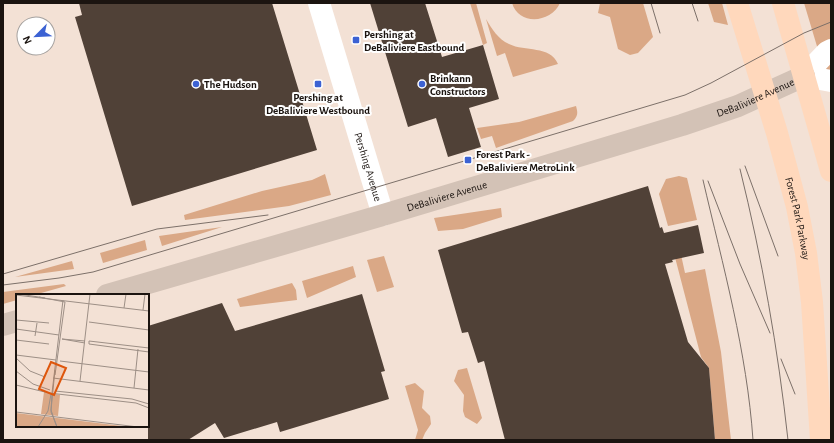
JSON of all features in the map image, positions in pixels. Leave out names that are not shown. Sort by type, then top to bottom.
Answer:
[{"type":"main road","name":"Forest Park Parkway","points":[[737,3],[795,200],[806,253],[812,302],[821,440]]},
{"type":"main road","points":[[783,3],[831,171]]},
{"type":"main road","name":"DeBaliviere Avenue","points":[[110,294],[384,215],[643,137],[738,106],[804,76]]},
{"type":"main road","points":[[3,325],[16,321]]},
{"type":"street","name":"Pershing Avenue","points":[[319,3],[384,215]]},
{"type":"street","name":"DeBaliviere Avenue","points":[[804,76],[827,52],[831,50]]},
{"type":"street","name":"DeBaliviere Avenue","points":[[804,76],[831,81]]},
{"type":"shaded area","points":[[470,3],[476,3],[487,43],[483,45]]},
{"type":"shaded area","points":[[512,3],[560,3],[556,10],[550,15],[535,19],[521,16]]},
{"type":"shaded area","points":[[600,3],[643,3],[653,37],[638,53],[630,55],[618,49],[610,17],[598,13]]},
{"type":"shaded area","points":[[708,3],[722,3],[728,25],[714,22]]},
{"type":"shaded area","points":[[804,3],[831,3],[831,93]]},
{"type":"shaded area","points":[[486,19],[496,33],[505,42],[522,48],[543,51],[554,58],[558,64],[513,77],[505,53],[497,56]]},
{"type":"shaded area","points":[[576,106],[577,114],[573,121],[496,148],[492,136],[481,139],[477,128],[519,122]]},
{"type":"shaded area","points":[[325,174],[331,195],[289,206],[185,220],[184,215],[262,191],[312,180]]},
{"type":"shaded area","points":[[679,176],[687,178],[697,220],[668,226],[659,194],[666,179]]},
{"type":"shaded area","points":[[501,208],[502,217],[463,229],[438,231],[434,218]]},
{"type":"shaded area","points":[[222,227],[162,246],[159,236]]},
{"type":"shaded area","points":[[145,240],[147,250],[103,263],[100,253]]},
{"type":"shaded area","points":[[678,241],[685,273],[705,269],[721,352],[731,440],[715,440],[709,368],[701,357],[671,242]]},
{"type":"shaded area","points":[[384,256],[394,287],[377,292],[367,260]]},
{"type":"shaded area","points":[[72,261],[74,269],[15,277]]},
{"type":"shaded area","points":[[353,266],[356,277],[307,298],[302,281]]},
{"type":"shaded area","points":[[292,283],[296,290],[297,300],[240,307],[237,299]]},
{"type":"shaded area","points":[[64,284],[66,286],[38,294],[16,294],[16,300],[3,304],[3,292]]},
{"type":"shaded area","points":[[467,368],[482,418],[477,424],[465,417],[463,411],[464,395],[454,381],[458,370]]},
{"type":"shaded area","points":[[415,383],[424,391],[422,408],[430,416],[431,424],[422,440],[415,440],[418,430],[405,386]]},
{"type":"building","name":"The Hudson","points":[[79,3],[272,3],[317,150],[132,206],[75,17],[82,15]]},
{"type":"building","name":"Brinkann Constructors","points":[[370,3],[425,3],[442,57],[483,45],[499,99],[469,108],[481,147],[448,157],[436,118],[408,127]]},
{"type":"building","points":[[648,186],[660,228],[662,227],[664,233],[698,225],[704,253],[672,260],[673,262],[665,264],[688,342],[709,368],[715,440],[505,440],[484,361],[478,363],[468,332],[462,333],[438,250]]},
{"type":"building","points":[[362,294],[385,371],[381,372],[389,399],[280,432],[277,422],[224,438],[215,423],[188,440],[148,440],[149,326],[222,303],[235,331]]},
{"type":"tram line","points":[[651,3],[660,33]]},
{"type":"tram line","points":[[692,3],[698,21]]},
{"type":"tram line","points":[[3,285],[93,272],[685,95],[711,83],[804,33],[831,22]]},
{"type":"tram line","points":[[745,166],[778,256]]},
{"type":"tram line","points":[[740,169],[768,304],[788,440]]},
{"type":"tram line","points":[[703,180],[740,342],[750,407],[753,440]]},
{"type":"tram line","points":[[708,181],[740,264],[770,333]]},
{"type":"tram line","points":[[3,274],[157,229],[268,215]]},
{"type":"tram line","points":[[781,359],[795,394]]},
{"type":"place","name":"Pershing at DeBaliviere Eastbound","points":[[356,40]]},
{"type":"place","name":"The Hudson","points":[[196,84]]},
{"type":"place","name":"Pershing at DeBaliviere Westbound","points":[[318,84]]},
{"type":"place","name":"Brinkann Constructors","points":[[422,84]]},
{"type":"place","name":"Forest Park - DeBaliviere MetroLink","points":[[468,160]]}]
